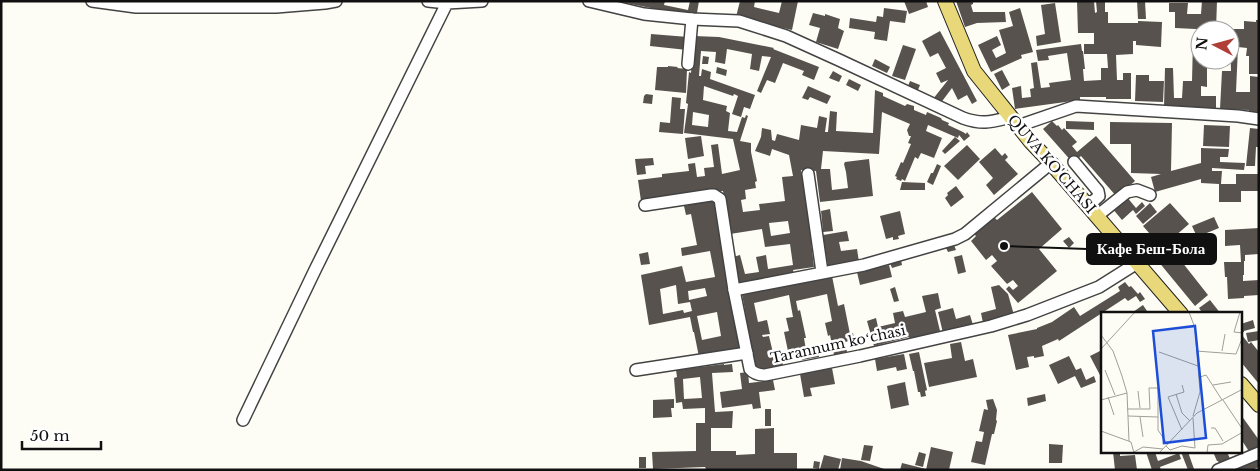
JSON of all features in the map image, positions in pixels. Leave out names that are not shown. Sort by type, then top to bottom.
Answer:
[{"type":"main road","name":"QUVA KO'CHASI","points":[[945,1],[974,71],[1014,121],[1178,312]]},
{"type":"main road","points":[[1242,385],[1259,405]]},
{"type":"street","points":[[92,1],[136,7],[336,1]]},
{"type":"street","points":[[428,1],[447,3],[482,1]]},
{"type":"street","points":[[589,1],[644,14],[739,21],[786,36],[941,109],[974,122],[1014,121],[1076,106],[1238,116],[1259,120]]},
{"type":"street","points":[[243,420],[447,3]]},
{"type":"street","points":[[688,64],[692,19]]},
{"type":"street","points":[[1074,162],[1098,191],[1092,211]]},
{"type":"street","points":[[734,290],[864,265],[955,239],[965,234],[1051,163]]},
{"type":"street","points":[[808,174],[822,272]]},
{"type":"street","points":[[1092,211],[1127,192],[1137,190],[1150,195]]},
{"type":"street","name":"Tarannum koʻchasi","points":[[645,205],[711,195],[720,200],[734,290],[750,369],[752,372],[760,375],[860,356],[991,326],[1028,315],[1099,288],[1138,263]]},
{"type":"street","points":[[636,370],[747,353]]},
{"type":"street","points":[[1218,470],[1259,452]]},
{"type":"building","points":[[621,1],[665,1],[664,5],[688,10],[690,1],[699,1],[696,19],[650,10],[651,8]]},
{"type":"building","points":[[740,1],[755,1],[754,7],[779,13],[782,1],[798,1],[792,30],[736,17]]},
{"type":"building","points":[[904,1],[926,1],[928,7],[909,14]]},
{"type":"building","points":[[956,1],[973,1],[971,5],[973,12],[1005,12],[1006,22],[977,23],[965,27]]},
{"type":"building","points":[[1077,1],[1094,1],[1095,13],[1097,12],[1096,1],[1105,1],[1108,23],[1162,22],[1161,47],[1136,45],[1136,41],[1133,41],[1133,54],[1116,55],[1117,80],[1123,80],[1123,73],[1131,73],[1131,99],[1080,97],[1080,100],[1015,109],[1012,88],[1021,86],[1022,98],[1031,97],[1030,89],[1034,88],[1031,63],[1037,62],[1041,88],[1050,87],[1049,83],[1071,80],[1067,53],[1048,56],[1049,60],[1038,61],[1036,50],[1081,44],[1085,69],[1083,69],[1084,81],[1101,80],[1101,68],[1108,68],[1107,54],[1084,54],[1084,44],[1094,44],[1094,33],[1078,33]]},
{"type":"building","points":[[1137,1],[1145,1],[1146,19],[1138,19]]},
{"type":"building","points":[[1202,1],[1217,1],[1216,20],[1190,20],[1190,29],[1175,28],[1175,12],[1169,12],[1169,3],[1188,3],[1187,14],[1201,14]]},
{"type":"building","points":[[1055,3],[1061,42],[1037,46],[1036,36],[1045,34],[1041,5]]},
{"type":"building","points":[[884,8],[907,11],[905,23],[890,21],[887,41],[874,39],[875,32],[849,28],[850,18],[876,22],[877,16],[883,17]]},
{"type":"building","points":[[1020,8],[1033,52],[1021,55],[1022,58],[991,72],[978,45],[997,36],[1001,45],[992,50],[996,58],[1006,53],[999,30],[1013,26],[1009,12]]},
{"type":"building","points":[[813,13],[825,16],[825,14],[840,19],[838,28],[844,31],[838,49],[816,42],[820,28],[809,25]]},
{"type":"building","points":[[1256,20],[1259,20],[1258,74],[1249,74],[1249,56],[1246,56],[1247,48],[1240,47],[1240,29],[1244,29],[1244,21],[1256,22]]},
{"type":"building","points":[[940,31],[977,101],[972,104],[967,95],[958,100],[952,88],[940,104],[933,99],[948,80],[941,83],[936,73],[946,68],[938,53],[930,57],[922,41]]},
{"type":"building","points":[[651,34],[688,37],[687,50],[650,46]]},
{"type":"building","points":[[694,36],[719,37],[774,48],[819,67],[814,80],[802,75],[804,71],[783,63],[775,83],[767,80],[761,93],[757,91],[771,57],[762,56],[759,71],[750,69],[752,54],[727,49],[725,64],[715,62],[716,52],[701,51],[699,76],[701,76],[702,69],[711,72],[710,79],[755,95],[750,109],[744,107],[741,117],[732,114],[738,96],[704,86],[703,100],[727,106],[726,111],[730,113],[728,131],[737,132],[742,117],[748,116],[740,141],[751,143],[757,181],[755,182],[756,188],[745,190],[746,199],[741,200],[743,212],[760,210],[759,204],[785,201],[782,177],[793,176],[789,155],[772,149],[770,156],[755,151],[761,137],[762,128],[771,130],[772,140],[775,141],[777,134],[799,140],[801,125],[817,128],[819,116],[827,118],[825,132],[828,132],[830,111],[837,112],[836,131],[873,133],[875,90],[883,93],[883,96],[905,106],[907,104],[914,106],[914,110],[926,115],[927,112],[941,118],[949,123],[948,125],[966,134],[967,132],[970,136],[964,141],[959,135],[958,138],[928,125],[926,131],[942,138],[934,158],[921,153],[918,159],[915,157],[905,181],[902,179],[901,181],[896,179],[897,177],[895,176],[911,144],[908,143],[911,136],[909,136],[907,130],[910,124],[882,112],[879,154],[823,151],[821,169],[830,169],[832,190],[848,188],[845,162],[869,159],[873,196],[820,202],[816,171],[801,170],[812,240],[814,267],[793,270],[794,274],[737,285],[733,257],[740,255],[745,274],[759,272],[756,257],[766,255],[768,269],[793,265],[790,244],[765,247],[762,229],[730,234],[723,191],[641,201],[638,180],[662,177],[662,174],[689,171],[688,164],[695,163],[697,177],[705,176],[704,168],[714,167],[711,145],[718,144],[722,174],[740,170],[733,139],[684,133],[688,104],[686,103],[689,72],[691,73]],"holes":[[[693,112],[709,115],[708,127],[692,125]],[[788,221],[790,233],[771,236],[769,223]]]},
{"type":"building","points":[[903,45],[916,49],[905,80],[892,76]]},
{"type":"building","points":[[703,56],[709,57],[708,64],[702,64]]},
{"type":"building","points":[[875,59],[890,67],[887,73],[872,66]]},
{"type":"building","points":[[668,66],[687,69],[686,93],[655,90],[657,67]]},
{"type":"building","points":[[717,67],[727,70],[726,76],[716,73]]},
{"type":"building","points":[[1165,68],[1173,68],[1174,98],[1182,98],[1183,81],[1192,81],[1192,70],[1207,70],[1207,87],[1201,86],[1201,96],[1216,96],[1216,110],[1164,107]]},
{"type":"building","points":[[1002,70],[1010,85],[1002,90],[994,74]]},
{"type":"building","points":[[1237,70],[1236,92],[1250,92],[1250,76],[1259,77],[1259,113],[1249,112],[1249,110],[1220,109],[1222,71]]},
{"type":"building","points":[[833,71],[842,76],[839,82],[829,78]]},
{"type":"building","points":[[1136,75],[1149,75],[1149,81],[1164,81],[1163,102],[1135,101]]},
{"type":"building","points":[[849,79],[861,85],[858,91],[846,85]]},
{"type":"building","points":[[910,81],[920,85],[918,90],[908,86]]},
{"type":"building","points":[[808,86],[831,96],[827,104],[810,97],[808,100],[802,98]]},
{"type":"building","points":[[646,94],[653,95],[652,104],[643,103]]},
{"type":"building","points":[[672,97],[681,98],[680,109],[685,109],[683,134],[659,132],[660,122],[670,123]]},
{"type":"building","points":[[1052,121],[1062,130],[1064,128],[1077,142],[1072,146],[1077,152],[1096,136],[1135,181],[1117,197],[1081,156],[1073,163],[1043,129]]},
{"type":"building","points":[[1066,121],[1094,122],[1094,130],[1066,129]]},
{"type":"building","points":[[1110,122],[1172,123],[1171,171],[1201,163],[1201,148],[1229,149],[1228,157],[1220,157],[1220,162],[1245,163],[1244,170],[1212,168],[1212,171],[1222,171],[1221,184],[1236,184],[1236,174],[1259,174],[1259,191],[1241,191],[1241,202],[1219,202],[1219,184],[1201,183],[1201,179],[1155,192],[1151,177],[1161,174],[1131,173],[1131,144],[1110,144]]},
{"type":"building","points":[[1204,125],[1230,126],[1229,147],[1203,146]]},
{"type":"building","points":[[1250,128],[1259,129],[1259,147],[1256,147],[1255,166],[1246,166]]},
{"type":"building","points":[[701,136],[704,156],[688,159],[685,138]]},
{"type":"building","points":[[955,137],[960,141],[945,154],[942,151]]},
{"type":"building","points":[[967,145],[980,159],[958,180],[944,166]]},
{"type":"building","points":[[995,148],[1002,156],[1005,153],[1008,157],[1005,160],[1018,174],[994,195],[986,185],[993,178],[979,162]]},
{"type":"building","points":[[653,158],[654,165],[645,166],[646,174],[637,175],[635,159]]},
{"type":"building","points":[[937,164],[941,166],[933,185],[927,182]]},
{"type":"building","points":[[902,182],[925,183],[925,190],[900,190]]},
{"type":"building","points":[[956,186],[964,197],[951,207],[945,198],[948,195],[947,193]]},
{"type":"building","points":[[1032,192],[1062,229],[1039,249],[1057,271],[1018,303],[1006,289],[1009,286],[1013,290],[1018,286],[1013,280],[1007,284],[991,266],[997,261],[992,255],[986,260],[971,241],[976,236],[974,234],[994,217],[997,220]]},
{"type":"building","points":[[1126,196],[1136,208],[1142,202],[1145,206],[1136,214],[1133,210],[1122,220],[1112,208]]},
{"type":"building","points":[[715,200],[722,241],[720,241],[737,334],[739,333],[740,349],[699,357],[690,317],[649,325],[641,275],[682,266],[686,282],[715,277],[710,251],[682,256],[681,248],[697,245],[691,214],[686,215],[684,206]],"holes":[[[676,285],[678,304],[690,302],[692,311],[684,313],[683,310],[663,314],[660,289]],[[705,288],[707,296],[689,300],[688,291]],[[717,312],[721,336],[702,340],[697,316]]]},
{"type":"building","points":[[1150,203],[1157,212],[1143,224],[1136,216]]},
{"type":"building","points":[[1170,203],[1189,224],[1167,243],[1208,295],[1195,306],[1153,255],[1162,248],[1143,226]]},
{"type":"building","points":[[830,209],[833,231],[823,232],[821,211]]},
{"type":"building","points":[[900,211],[905,234],[898,236],[899,239],[893,240],[893,237],[886,239],[880,216]]},
{"type":"building","points":[[1214,217],[1219,228],[1197,237],[1192,226]]},
{"type":"building","points":[[1259,228],[1259,254],[1245,255],[1243,281],[1259,280],[1259,295],[1228,299],[1224,262],[1241,262],[1240,245],[1225,246],[1225,230]]},
{"type":"building","points":[[847,231],[849,241],[839,242],[841,251],[857,249],[859,262],[828,267],[823,235]]},
{"type":"building","points":[[1069,237],[1074,243],[1069,248],[1063,241]]},
{"type":"building","points":[[954,245],[956,250],[948,252],[946,248]]},
{"type":"building","points":[[648,252],[650,264],[641,265],[639,254]]},
{"type":"building","points":[[962,255],[966,272],[958,274],[954,257]]},
{"type":"building","points":[[901,260],[902,265],[892,268],[890,263]]},
{"type":"building","points":[[889,265],[892,277],[860,285],[857,272]]},
{"type":"building","points":[[832,276],[838,306],[844,304],[850,334],[853,333],[854,340],[845,342],[847,352],[834,355],[830,335],[828,336],[825,323],[832,321],[827,294],[796,301],[798,311],[800,310],[806,338],[804,338],[806,350],[818,347],[819,357],[802,360],[801,353],[789,356],[784,332],[789,331],[786,318],[793,317],[789,295],[754,303],[758,322],[767,320],[770,334],[762,335],[763,337],[769,336],[774,357],[781,356],[783,365],[756,371],[742,294]]},
{"type":"building","points":[[1125,282],[1138,294],[1140,292],[1145,299],[1140,302],[1136,296],[1128,301],[1125,298],[1059,341],[1058,339],[1042,346],[1044,356],[1027,357],[1029,367],[1016,370],[1008,335],[1037,329],[1052,322],[1074,307],[1080,316],[1120,291],[1118,287]]},
{"type":"building","points":[[999,285],[1008,294],[1014,315],[983,323],[981,313],[996,309],[991,287]]},
{"type":"building","points":[[895,287],[899,301],[894,302],[890,289]]},
{"type":"building","points":[[938,293],[941,308],[935,310],[940,331],[874,346],[867,321],[876,318],[878,327],[895,323],[893,313],[903,311],[905,317],[926,312],[922,296]]},
{"type":"building","points":[[1210,300],[1219,312],[1202,312],[1199,308]]},
{"type":"building","points":[[1143,305],[1148,312],[1133,312]]},
{"type":"building","points":[[953,308],[956,319],[970,315],[973,325],[943,333],[938,312]]},
{"type":"building","points":[[1253,320],[1255,328],[1242,333],[1242,324]]},
{"type":"building","points":[[1259,331],[1259,340],[1248,342],[1246,333]]},
{"type":"building","points":[[1242,335],[1249,344],[1251,342],[1259,352],[1259,384],[1242,363]]},
{"type":"building","points":[[961,342],[965,361],[973,359],[977,377],[929,387],[924,363],[952,358],[950,344]]},
{"type":"building","points":[[1101,350],[1101,377],[1090,356]]},
{"type":"building","points":[[919,352],[927,390],[925,391],[926,396],[921,397],[920,392],[918,392],[909,354]]},
{"type":"building","points":[[904,354],[907,369],[897,371],[896,367],[877,371],[875,359]]},
{"type":"building","points":[[1069,356],[1076,370],[1081,368],[1086,380],[1094,376],[1096,382],[1081,388],[1075,376],[1058,384],[1049,365]]},
{"type":"building","points":[[732,364],[733,372],[712,373],[715,412],[733,411],[732,428],[711,428],[711,451],[736,451],[736,455],[755,454],[755,429],[774,428],[774,453],[797,453],[797,469],[706,469],[705,467],[653,469],[652,452],[696,451],[696,423],[705,423],[705,408],[683,409],[682,402],[676,403],[674,378],[677,377],[676,370]],"holes":[[[700,377],[702,398],[684,399],[683,379]]]},
{"type":"building","points":[[832,368],[835,384],[810,388],[812,396],[804,397],[800,374]]},
{"type":"building","points":[[748,372],[749,383],[773,380],[775,390],[759,392],[761,408],[753,409],[752,404],[722,408],[720,392],[742,389],[740,373]]},
{"type":"building","points":[[905,382],[909,405],[891,409],[887,386]]},
{"type":"building","points":[[1045,394],[1046,401],[1028,406],[1027,398]]},
{"type":"building","points":[[674,399],[674,408],[671,408],[672,417],[653,418],[653,400]]},
{"type":"building","points":[[993,399],[997,410],[997,421],[985,465],[971,462],[976,441],[982,442],[984,432],[979,431],[984,409],[988,410],[986,400]]},
{"type":"building","points":[[765,409],[771,409],[771,426],[765,426]]},
{"type":"building","points":[[1242,416],[1259,440],[1259,448],[1250,453],[1242,441]]},
{"type":"building","points":[[1049,444],[1063,445],[1062,463],[1049,463]]},
{"type":"building","points":[[864,445],[873,446],[870,461],[861,460]]},
{"type":"building","points":[[931,447],[953,452],[949,470],[926,470]]},
{"type":"building","points":[[919,452],[926,454],[923,467],[915,465]]},
{"type":"building","points":[[1113,454],[1120,454],[1120,456],[1135,455],[1137,470],[1115,470]]},
{"type":"building","points":[[1147,454],[1156,454],[1158,461],[1179,454],[1181,459],[1160,467],[1161,470],[1152,470]]},
{"type":"building","points":[[1182,454],[1189,454],[1194,469],[1188,470]]},
{"type":"building","points":[[1214,454],[1228,454],[1231,461],[1220,465]]},
{"type":"building","points":[[824,455],[841,459],[838,470],[820,469]]},
{"type":"building","points":[[639,457],[646,457],[646,468],[639,468]]},
{"type":"building","points":[[842,458],[861,461],[887,470],[840,470]]},
{"type":"building","points":[[1259,458],[1259,467],[1252,470],[1228,470]]},
{"type":"building","points":[[814,461],[820,462],[819,469],[813,468]]},
{"type":"building","points":[[902,463],[926,469],[900,470]]},
{"type":"place","name":"Кафе Беш-Бола","points":[[1004,246]]}]
